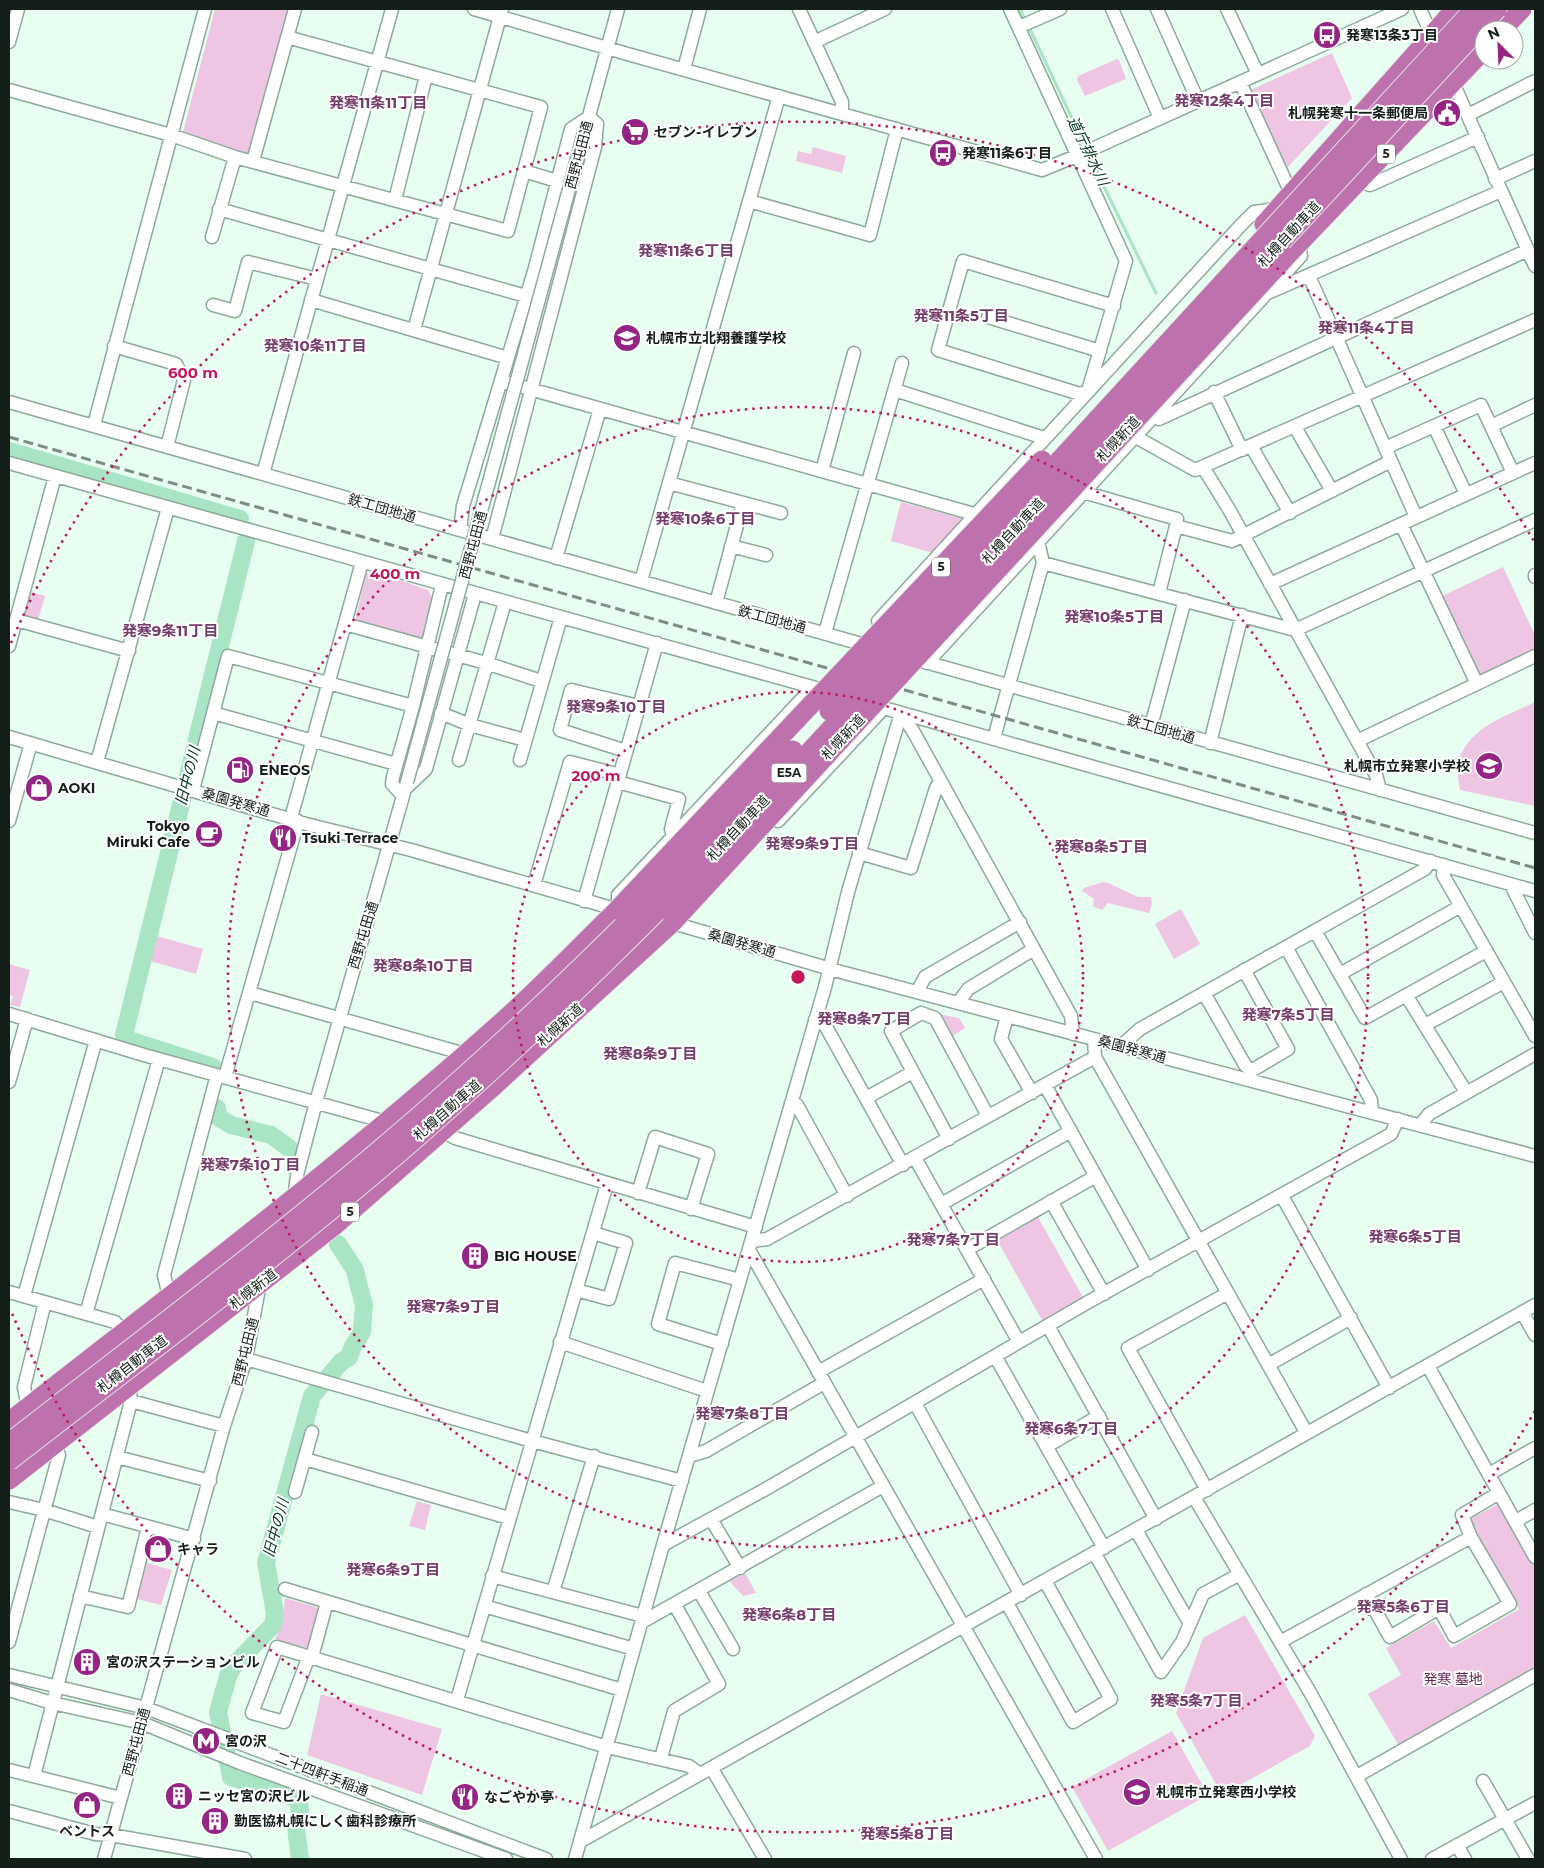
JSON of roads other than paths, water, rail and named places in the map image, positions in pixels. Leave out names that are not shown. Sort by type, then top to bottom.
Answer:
[{"type":"highway","name":"5","points":[[9,1422],[295,1198],[386,1122],[507,1018],[618,910],[1264,224],[1455,9]]},
{"type":"highway","name":"札樽自動車道","points":[[9,1443],[267,1241],[388,1143],[534,1012],[629,921],[740,807],[1474,9]]},
{"type":"highway","name":"札樽自動車道","points":[[9,1461],[306,1230],[397,1154],[545,1022],[639,931],[736,832],[1497,9]]},
{"type":"highway","points":[[1512,20],[1522,9]]},
{"type":"highway","name":"札幌新道","points":[[9,1480],[56,1443],[130,1393],[259,1284],[334,1226],[442,1132],[672,923],[1293,250],[1474,61]]},
{"type":"street","points":[[9,42],[18,9]]},
{"type":"street","points":[[94,425],[205,9]]},
{"type":"street","points":[[253,161],[295,9]]},
{"type":"street","points":[[263,474],[392,9]]},
{"type":"street","points":[[474,9],[501,12],[608,49],[1042,170],[1084,153],[1402,9]]},
{"type":"street","name":"西野屯田通","points":[[104,1859],[224,1426],[246,1359],[259,1284],[295,1198],[297,1175],[349,980],[390,844],[618,9]]},
{"type":"street","points":[[684,69],[700,9]]},
{"type":"street","points":[[799,9],[842,102],[842,114]]},
{"type":"street","points":[[814,42],[885,9]]},
{"type":"street","points":[[1010,9],[1024,25],[1084,153],[1126,261],[1088,391]]},
{"type":"street","points":[[1024,25],[1060,9]]},
{"type":"street","points":[[1112,9],[1160,118]]},
{"type":"street","points":[[1157,9],[1198,101]]},
{"type":"street","points":[[1228,9],[1258,74]]},
{"type":"street","points":[[1420,9],[1498,185],[1530,245],[1535,266]]},
{"type":"street","points":[[414,330],[501,12]]},
{"type":"street","points":[[9,90],[171,135],[235,157],[508,231],[541,107],[287,37]]},
{"type":"street","points":[[395,200],[426,76]]},
{"type":"street","points":[[1468,115],[1535,81]]},
{"type":"street","points":[[1240,82],[1291,193]]},
{"type":"street","points":[[641,581],[779,96]]},
{"type":"street","points":[[460,530],[463,506],[526,296],[571,129],[589,118],[597,124],[595,147],[492,539]]},
{"type":"street","points":[[749,201],[870,235],[897,129]]},
{"type":"street","points":[[1359,181],[1370,184],[1478,137]]},
{"type":"street","points":[[212,237],[235,157]]},
{"type":"street","points":[[1268,292],[1274,292],[1309,276],[1498,185],[1535,161]]},
{"type":"street","points":[[524,171],[557,182]]},
{"type":"street","points":[[220,209],[526,296]]},
{"type":"street","points":[[858,643],[974,514],[1254,212],[1277,209]]},
{"type":"street","points":[[1154,416],[1158,419],[1530,245]]},
{"type":"street","points":[[927,663],[1301,256],[1293,250]]},
{"type":"street","points":[[1088,391],[1080,394],[938,350],[963,261],[1114,306]]},
{"type":"street","points":[[212,305],[235,311],[248,262],[317,279]]},
{"type":"street","points":[[1309,276],[1416,517]]},
{"type":"street","points":[[311,300],[508,358]]},
{"type":"street","points":[[988,317],[1099,356],[1111,367]]},
{"type":"street","points":[[1134,436],[1195,470],[1535,320]]},
{"type":"street","points":[[114,346],[176,364],[184,380],[167,447]]},
{"type":"street","points":[[822,471],[854,353]]},
{"type":"street","points":[[825,633],[902,363]]},
{"type":"street","points":[[501,381],[974,514]]},
{"type":"street","points":[[895,390],[1044,438]]},
{"type":"street","points":[[1214,392],[1246,448],[1290,513]]},
{"type":"street","name":"鉄工団地通","points":[[9,402],[1210,743],[1535,833]]},
{"type":"street","points":[[1385,448],[1481,405],[1513,473]]},
{"type":"street","points":[[1491,426],[1535,405]]},
{"type":"street","points":[[556,558],[600,408]]},
{"type":"street","points":[[1434,426],[1466,494]]},
{"type":"street","points":[[1295,427],[1332,491]]},
{"type":"street","points":[[1176,526],[1232,541],[1244,537],[1391,461]]},
{"type":"street","points":[[9,463],[1535,891]]},
{"type":"street","points":[[1270,584],[1535,463]]},
{"type":"street","points":[[1203,467],[1376,775],[1380,790]]},
{"type":"street","points":[[9,646],[55,476]]},
{"type":"street","points":[[669,483],[781,513]]},
{"type":"street","points":[[1083,492],[1177,519],[1159,593]]},
{"type":"street","points":[[716,603],[742,503]]},
{"type":"street","points":[[97,762],[168,508]]},
{"type":"street","points":[[1042,563],[1295,630],[1535,520]]},
{"type":"street","points":[[1401,524],[1477,684]]},
{"type":"street","points":[[994,738],[1042,563],[1038,541]]},
{"type":"street","points":[[731,546],[766,555]]},
{"type":"street","points":[[169,1296],[164,1275],[221,1076],[250,993],[312,742],[362,562]]},
{"type":"street","points":[[442,585],[392,784],[405,789],[426,768],[475,594]]},
{"type":"street","points":[[1151,726],[1185,600]]},
{"type":"street","points":[[459,760],[505,602]]},
{"type":"street","points":[[1210,743],[1242,615]]},
{"type":"street","points":[[520,760],[541,681],[561,617]]},
{"type":"street","points":[[16,620],[129,651]]},
{"type":"street","points":[[345,624],[486,663],[541,681]]},
{"type":"street","points":[[584,901],[656,643]]},
{"type":"street","points":[[187,788],[213,713],[228,656],[413,706]]},
{"type":"street","points":[[1357,741],[1535,656]]},
{"type":"street","points":[[618,910],[618,895],[813,687]]},
{"type":"street","points":[[626,751],[560,730],[570,690],[639,706]]},
{"type":"street","points":[[672,923],[689,917],[884,708]]},
{"type":"street","points":[[213,713],[396,764]]},
{"type":"street","points":[[441,713],[470,726],[525,740]]},
{"type":"street","points":[[901,713],[913,731],[1071,1016],[1073,1034]]},
{"type":"street","points":[[575,1859],[663,1544],[815,1020],[859,853],[901,713]]},
{"type":"street","name":"桑園発寒通","points":[[9,737],[366,841],[390,844],[584,901],[672,923],[828,968],[1073,1034],[1250,1076],[1372,1112],[1535,1156]]},
{"type":"street","points":[[9,821],[31,743]]},
{"type":"street","points":[[534,885],[570,762],[679,799],[671,829],[673,836]]},
{"type":"street","points":[[859,853],[911,868],[936,788],[940,782]]},
{"type":"street","points":[[1121,1046],[1140,1029],[1425,869],[1431,861]]},
{"type":"street","points":[[1444,865],[1443,876],[1535,1036]]},
{"type":"street","points":[[1511,885],[1535,933]]},
{"type":"street","points":[[1340,974],[1460,906]]},
{"type":"street","points":[[917,992],[925,977],[1020,922]]},
{"type":"street","points":[[1315,931],[1365,1018],[1486,951]]},
{"type":"street","points":[[1286,947],[1371,1100],[1372,1112]]},
{"type":"street","points":[[958,1003],[968,989],[1034,949]]},
{"type":"street","points":[[1204,993],[1250,1076],[1288,1049],[1244,970]]},
{"type":"street","points":[[1425,1025],[1504,982]]},
{"type":"street","points":[[250,993],[465,1054]]},
{"type":"street","points":[[1406,995],[1466,1092]]},
{"type":"street","points":[[949,1139],[891,1031],[921,1013],[935,1018],[988,1116]]},
{"type":"street","points":[[9,1014],[159,1059],[386,1122]]},
{"type":"street","points":[[1007,1016],[1001,1039],[1032,1093]]},
{"type":"street","points":[[9,1082],[27,1019]]},
{"type":"street","points":[[815,1020],[825,1025],[903,1165]]},
{"type":"street","points":[[1094,1039],[1094,1057],[1306,1432]]},
{"type":"street","points":[[24,1296],[96,1040]]},
{"type":"street","points":[[1420,1125],[1429,1114],[1535,1054]]},
{"type":"street","points":[[750,1246],[767,1239],[847,1196],[1094,1057]]},
{"type":"street","points":[[86,1314],[159,1059]]},
{"type":"street","points":[[866,1098],[913,1072]]},
{"type":"street","points":[[1045,1086],[1148,1270]]},
{"type":"street","points":[[791,1103],[798,1105],[847,1196]]},
{"type":"street","points":[[663,1544],[711,1519],[1019,1342],[1391,1134],[1398,1119]]},
{"type":"street","points":[[943,1203],[1071,1131]]},
{"type":"street","points":[[442,1132],[455,1138],[607,1184],[756,1227]]},
{"type":"street","points":[[638,1193],[655,1137],[708,1154],[691,1209]]},
{"type":"street","points":[[915,1158],[943,1203],[1019,1342]]},
{"type":"street","points":[[968,1249],[1096,1176]]},
{"type":"street","points":[[457,1700],[607,1184]]},
{"type":"street","points":[[1282,1196],[1389,1388]]},
{"type":"street","points":[[1052,1201],[1104,1294]]},
{"type":"street","points":[[576,1290],[609,1299],[626,1244],[592,1233]]},
{"type":"street","points":[[750,1246],[821,1378],[1096,1859]]},
{"type":"street","points":[[722,1344],[658,1324],[675,1263],[740,1280]]},
{"type":"street","points":[[689,1456],[706,1451],[821,1378],[984,1279]]},
{"type":"street","points":[[9,1292],[115,1322],[123,1332],[130,1393],[102,1514],[34,1776]]},
{"type":"street","points":[[1207,1490],[1128,1348],[1228,1293]]},
{"type":"street","points":[[28,1407],[24,1387],[45,1302]]},
{"type":"street","points":[[581,1841],[1535,1305]]},
{"type":"street","points":[[1522,1312],[1535,1335]]},
{"type":"street","points":[[1268,1365],[1351,1318]]},
{"type":"street","points":[[1048,1326],[1156,1519]]},
{"type":"street","points":[[560,1342],[707,1391]]},
{"type":"street","points":[[995,1356],[1046,1446],[1161,1672],[1182,1642],[1203,1594],[1240,1574]]},
{"type":"street","points":[[246,1359],[532,1441],[682,1481]]},
{"type":"street","points":[[1428,1366],[1535,1557]]},
{"type":"street","points":[[130,1393],[224,1426]]},
{"type":"street","points":[[915,1403],[1021,1595]]},
{"type":"street","points":[[1046,1446],[1099,1416]]},
{"type":"street","points":[[295,1492],[312,1432]]},
{"type":"street","points":[[9,1642],[59,1455],[56,1443]]},
{"type":"street","points":[[1489,1474],[1535,1448]]},
{"type":"street","points":[[554,1592],[594,1456]]},
{"type":"street","points":[[116,1457],[210,1481]]},
{"type":"street","points":[[305,1459],[509,1518]]},
{"type":"street","points":[[492,1576],[554,1592],[642,1619],[675,1605],[883,1486]]},
{"type":"street","points":[[1366,1594],[1390,1637],[1439,1608],[1454,1636],[1510,1604],[1471,1537],[1462,1514],[1500,1493]]},
{"type":"street","points":[[1194,1497],[1357,1776],[1401,1859]]},
{"type":"street","points":[[9,1502],[44,1510],[98,1527]]},
{"type":"street","points":[[1516,1521],[1535,1510]]},
{"type":"street","points":[[102,1514],[194,1539]]},
{"type":"street","points":[[711,1519],[740,1568]]},
{"type":"street","points":[[80,1596],[128,1607],[148,1527]]},
{"type":"street","points":[[1136,1530],[1190,1624]]},
{"type":"street","points":[[1280,1642],[1471,1537]]},
{"type":"street","points":[[1007,1603],[1073,1722],[1111,1699],[1045,1582]]},
{"type":"street","points":[[286,1590],[622,1690]]},
{"type":"street","points":[[699,1591],[733,1649]]},
{"type":"street","points":[[327,1602],[310,1657],[284,1722],[252,1713],[277,1647],[310,1657],[457,1700],[607,1747],[662,1758],[689,1766],[700,1774]]},
{"type":"street","points":[[662,1758],[674,1711],[719,1684],[675,1605]]},
{"type":"street","points":[[484,1606],[634,1649]]},
{"type":"street","name":"二十四軒手稲通","points":[[9,1675],[146,1708],[546,1859]]},
{"type":"street","points":[[1357,1776],[1535,1675]]},
{"type":"street","name":"二十四軒手稲通","points":[[9,1690],[52,1703],[142,1723],[240,1763],[506,1859]]},
{"type":"street","points":[[712,1769],[765,1859]]},
{"type":"street","points":[[9,1770],[121,1798]]},
{"type":"street","points":[[1483,1781],[1528,1859]]},
{"type":"street","points":[[1432,1859],[1535,1803]]},
{"type":"street","points":[[9,1811],[94,1834],[111,1835],[237,1858]]},
{"type":"street","points":[[1457,1845],[1465,1859]]},
{"type":"waterway","name":"道庁排水川","points":[[1020,9],[1026,22]]},
{"type":"waterway","name":"道庁排水川","points":[[1029,27],[1086,148]]},
{"type":"waterway","name":"道庁排水川","points":[[1088,154],[1156,293]]},
{"type":"waterway","name":"旧中の川","points":[[9,451],[240,519]]},
{"type":"waterway","name":"旧中の川","points":[[213,1067],[129,1040],[124,1035],[246,541]]},
{"type":"waterway","name":"旧中の川","points":[[217,1108],[218,1117],[231,1125],[271,1135],[289,1148]]},
{"type":"waterway","name":"旧中の川","points":[[300,1859],[296,1828],[300,1811],[299,1802],[287,1794],[231,1777],[218,1712],[229,1673],[236,1663],[273,1625],[275,1613],[266,1563],[312,1396],[341,1362],[349,1357],[353,1346],[362,1332],[364,1305],[355,1270],[338,1244]]},
{"type":"railway","points":[[9,437],[1535,868]]},
{"type":"place","name":"発寒13条3丁目","points":[[1327,35]]},
{"type":"place","name":"札幌発寒十一条郵便局","points":[[1447,113]]},
{"type":"place","name":"セブン-イレブン","points":[[635,132]]},
{"type":"place","name":"発寒11条6丁目","points":[[943,153]]},
{"type":"place","name":"札幌市立北翔養護学校","points":[[627,338]]},
{"type":"place","name":"札幌市立発寒小学校","points":[[1489,766]]},
{"type":"place","name":"ENEOS","points":[[240,770]]},
{"type":"place","name":"AOKI","points":[[39,788]]},
{"type":"place","name":"Tokyo Miruki Cafe","points":[[209,834]]},
{"type":"place","name":"Tsuki Terrace","points":[[283,838]]},
{"type":"place","name":"BIG HOUSE","points":[[475,1256]]},
{"type":"place","name":"キャラ","points":[[158,1549]]},
{"type":"place","name":"宮の沢ステーションビル","points":[[87,1662]]},
{"type":"place","name":"宮の沢","points":[[206,1741]]},
{"type":"place","name":"札幌市立発寒西小学校","points":[[1137,1792]]},
{"type":"place","name":"ニッセ宮の沢ビル","points":[[179,1796]]},
{"type":"place","name":"なごやか亭","points":[[465,1797]]},
{"type":"place","name":"ベントス","points":[[87,1805]]},
{"type":"place","name":"勤医協札幌にしく歯科診療所","points":[[215,1821]]},
{"type":"district","name":"発寒12条4丁目","points":[[1224,101]]},
{"type":"district","name":"発寒11条11丁目","points":[[378,103]]},
{"type":"district","name":"発寒11条6丁目","points":[[686,251]]},
{"type":"district","name":"発寒11条5丁目","points":[[961,316]]},
{"type":"district","name":"発寒11条4丁目","points":[[1366,328]]},
{"type":"district","name":"発寒10条11丁目","points":[[315,346]]},
{"type":"district","name":"発寒10条6丁目","points":[[705,519]]},
{"type":"district","name":"発寒10条5丁目","points":[[1114,617]]},
{"type":"district","name":"発寒9条11丁目","points":[[170,631]]},
{"type":"district","name":"発寒9条10丁目","points":[[616,707]]},
{"type":"district","name":"発寒9条9丁目","points":[[812,844]]},
{"type":"district","name":"発寒8条5丁目","points":[[1101,847]]},
{"type":"district","name":"発寒8条10丁目","points":[[423,966]]},
{"type":"district","name":"発寒7条5丁目","points":[[1288,1015]]},
{"type":"district","name":"発寒8条7丁目","points":[[864,1019]]},
{"type":"district","name":"発寒8条9丁目","points":[[650,1054]]},
{"type":"district","name":"発寒7条10丁目","points":[[250,1165]]},
{"type":"district","name":"発寒6条5丁目","points":[[1415,1237]]},
{"type":"district","name":"発寒7条7丁目","points":[[953,1240]]},
{"type":"district","name":"発寒7条9丁目","points":[[453,1307]]},
{"type":"district","name":"発寒7条8丁目","points":[[742,1414]]},
{"type":"district","name":"発寒6条7丁目","points":[[1071,1429]]},
{"type":"district","name":"発寒6条9丁目","points":[[393,1570]]},
{"type":"district","name":"発寒5条6丁目","points":[[1403,1607]]},
{"type":"district","name":"発寒6条8丁目","points":[[789,1615]]},
{"type":"district","name":"発寒5条7丁目","points":[[1196,1701]]},
{"type":"district","name":"発寒5条8丁目","points":[[907,1834]]},
{"type":"park label","name":"発寒 墓地","points":[[1453,1679]]}]
